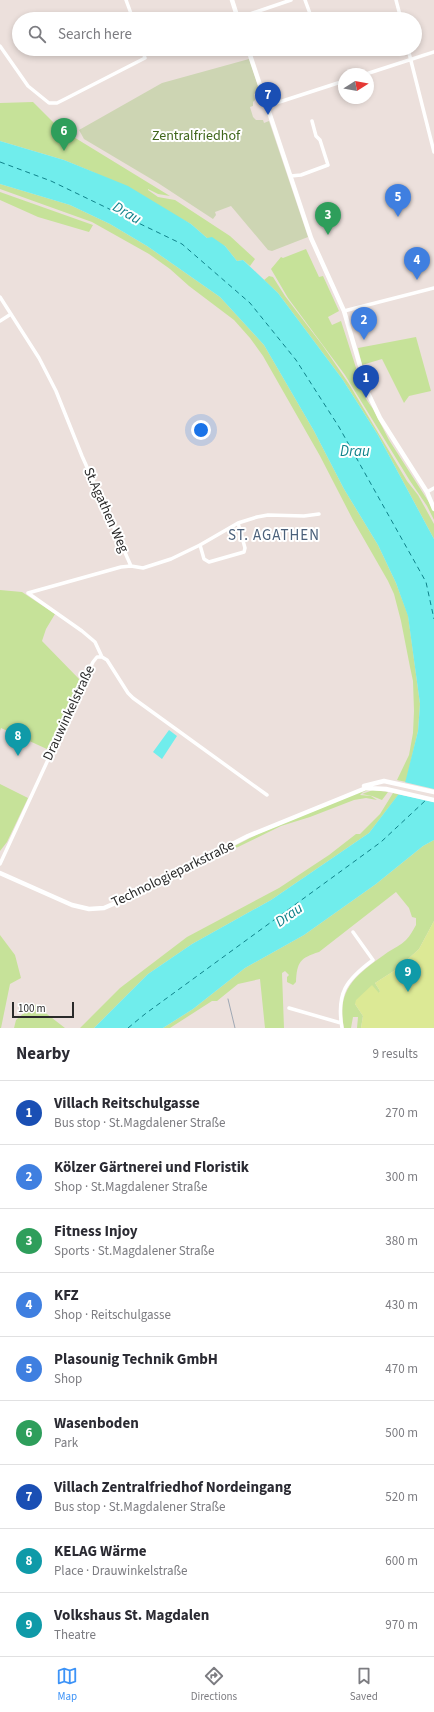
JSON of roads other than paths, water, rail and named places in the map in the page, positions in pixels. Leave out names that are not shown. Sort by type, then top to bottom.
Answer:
[{"type":"street","points":[[126,0],[130,12]]},
{"type":"street","points":[[232,0],[236,12]]},
{"type":"street","points":[[256,12],[291,0]]},
{"type":"street","points":[[305,0],[309,12]]},
{"type":"street","points":[[396,0],[399,12]]},
{"type":"street","points":[[0,46],[28,86],[49,103],[57,103],[145,58],[144,56]]},
{"type":"street","points":[[374,72],[434,52]]},
{"type":"street","points":[[250,56],[311,238],[344,311],[368,394],[380,418],[427,492],[434,508]]},
{"type":"street","points":[[410,56],[434,152]]},
{"type":"street","points":[[267,106],[338,83]]},
{"type":"street","points":[[291,176],[301,175],[328,165],[320,140],[316,136],[312,121]]},
{"type":"street","points":[[344,311],[434,288]]},
{"type":"street","name":"St.Agathen Weg","points":[[0,297],[39,358],[56,391],[82,456],[131,566],[91,574],[28,593],[69,621],[95,642],[102,657]]},
{"type":"street","points":[[0,322],[11,314]]},
{"type":"street","points":[[427,492],[434,488]]},
{"type":"street","points":[[131,566],[143,568],[159,563],[200,545],[238,523],[268,515],[304,516],[319,514]]},
{"type":"street","points":[[200,545],[204,559],[209,562],[244,552],[245,548],[238,523]]},
{"type":"street","name":"Drauwinkelstraße","points":[[0,864],[93,662],[97,657],[102,657],[107,660],[128,693],[133,698],[267,795]]},
{"type":"street","name":"Technologieparkstraße","points":[[345,796],[370,784],[381,781],[388,781],[434,792]]},
{"type":"street","name":"Technologieparkstraße","points":[[0,873],[72,905],[89,909],[104,908],[248,836],[369,787],[386,789],[434,800]]},
{"type":"street","points":[[342,1028],[342,992],[351,979],[373,960],[353,932]]},
{"type":"street","points":[[289,1008],[341,1023]]},
{"type":"water","name":"Drau","points":[[0,141],[64,160],[128,186],[191,224],[207,238],[212,237],[225,246],[237,261],[243,260],[278,293],[343,380],[378,435],[434,539],[434,840],[423,846],[376,884],[304,935],[245,968],[193,1009],[163,1028],[94,1028],[148,974],[192,944],[271,900],[369,833],[404,787],[418,731],[420,704],[408,616],[396,583],[378,545],[344,489],[314,431],[264,345],[220,297],[147,246],[110,224],[70,205],[0,184]]},
{"type":"water","points":[[169,730],[177,736],[162,759],[153,752]]},
{"type":"railway","points":[[228,999],[235,1028]]},
{"type":"place","name":"Villach Zentralfriedhof Nordeingang","points":[[268,115]]},
{"type":"place","name":"Wasenboden","points":[[64,151]]},
{"type":"place","name":"Plasounig Technik GmbH","points":[[398,217]]},
{"type":"place","name":"Fitness Injoy","points":[[328,235]]},
{"type":"place","name":"KFZ","points":[[417,280]]},
{"type":"place","name":"Kölzer Gärtnerei und Floristik","points":[[364,340]]},
{"type":"place","name":"Villach Reitschulgasse","points":[[366,398]]},
{"type":"place","name":"KELAG Wärme","points":[[18,756]]},
{"type":"place","name":"Volkshaus St. Magdalen","points":[[408,992]]},
{"type":"district","name":"ST. AGATHEN","points":[[274,535]]},
{"type":"park label","name":"Zentralfriedhof","points":[[196,136]]}]
